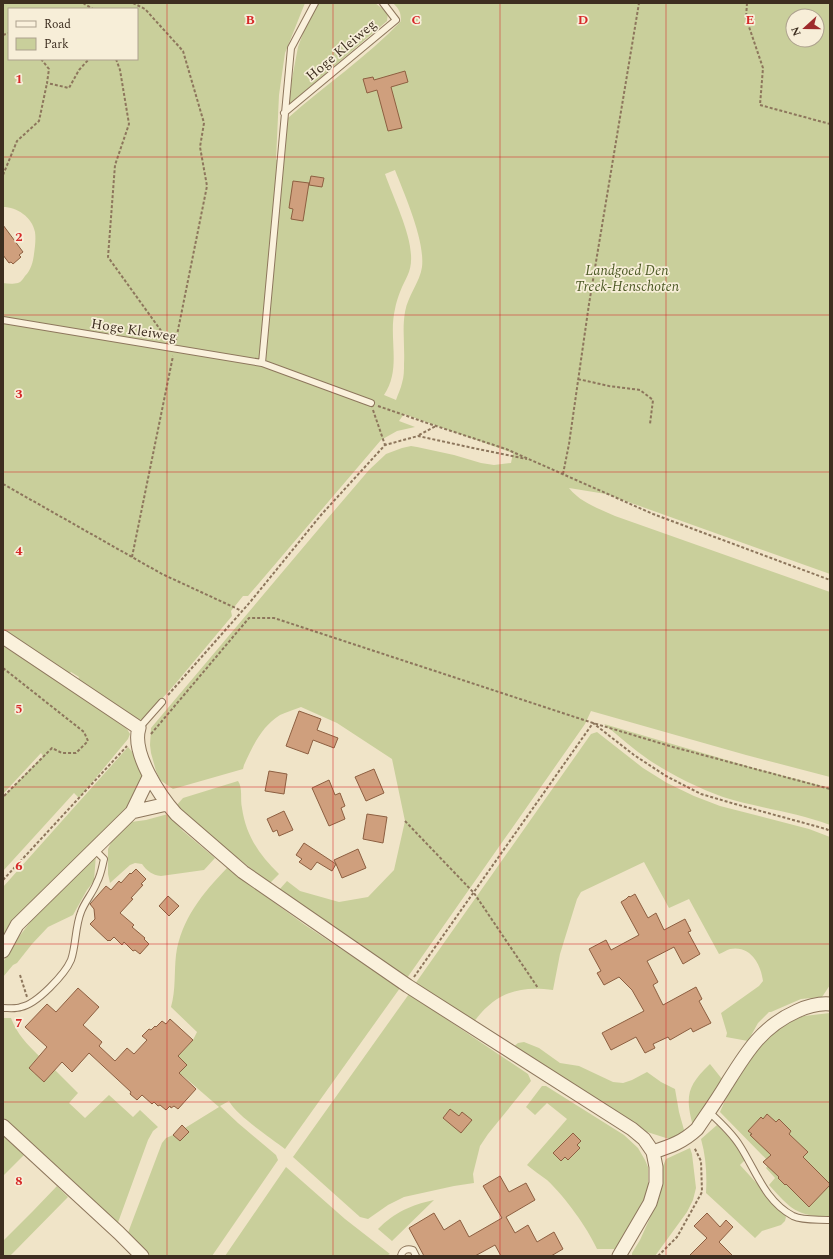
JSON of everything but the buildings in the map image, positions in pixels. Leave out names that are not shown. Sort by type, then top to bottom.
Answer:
[{"type":"street","points":[[3,636],[124,717],[138,731],[140,748],[149,777],[167,804],[176,814],[243,872],[408,986],[632,1129],[644,1139],[653,1152],[656,1167],[656,1183],[650,1203],[618,1256]]},
{"type":"street","points":[[3,951],[17,925],[132,812],[149,777]]},
{"type":"street","points":[[132,812],[167,804]]},
{"type":"street","points":[[653,1152],[675,1145],[697,1129],[749,1050],[767,1030],[784,1017],[802,1008],[821,1003],[830,1004]]},
{"type":"street","points":[[3,1126],[142,1256]]},
{"type":"lane","name":"Hoge Kleiweg","points":[[262,363],[291,48],[315,3]]},
{"type":"lane","name":"Hoge Kleiweg","points":[[284,113],[396,20],[383,3]]},
{"type":"lane","name":"Hoge Kleiweg","points":[[3,320],[262,363],[371,404]]},
{"type":"lane","points":[[138,731],[162,702]]},
{"type":"lane","points":[[3,1008],[21,1007],[29,1004],[47,991],[59,979],[71,960],[81,912],[85,902],[97,883],[104,859],[94,848]]},
{"type":"lane","points":[[709,1112],[726,1128],[740,1145],[764,1190],[779,1205],[794,1216],[801,1218],[830,1220]]},
{"type":"lane","points":[[401,1256],[403,1252],[408,1249],[413,1250],[416,1256]]},
{"type":"path","points":[[132,557],[207,186],[200,147],[204,123],[183,52],[145,9],[133,3]]},
{"type":"path","points":[[563,474],[639,3]]},
{"type":"path","points":[[748,3],[746,18],[763,68],[760,105],[830,124]]},
{"type":"path","points":[[3,175],[17,140],[39,121],[49,69],[43,60]]},
{"type":"path","points":[[47,83],[70,88],[79,70],[88,60]]},
{"type":"path","points":[[116,60],[120,70],[128,124],[116,165],[108,258],[174,349]]},
{"type":"path","points":[[578,379],[609,386],[640,390],[653,400],[650,424]]},
{"type":"path","points":[[371,404],[506,449],[653,514],[830,580]]},
{"type":"path","points":[[371,404],[385,445]]},
{"type":"path","points":[[162,702],[251,601],[321,515],[385,445],[418,436],[436,426]]},
{"type":"path","points":[[418,436],[531,460]]},
{"type":"path","points":[[3,484],[162,574],[242,611]]},
{"type":"path","points":[[140,748],[249,618],[274,618],[593,723],[673,747],[830,789]]},
{"type":"path","points":[[3,668],[84,732],[88,741],[76,753],[62,753],[52,748],[3,797]]},
{"type":"path","points":[[593,723],[647,764],[666,776],[701,794],[826,828],[830,831]]},
{"type":"path","points":[[408,986],[593,723]]},
{"type":"path","points":[[3,880],[138,731]]},
{"type":"path","points":[[405,821],[474,893],[538,988]]},
{"type":"path","points":[[20,975],[25,990]]},
{"type":"path","points":[[658,1256],[677,1237],[702,1192],[701,1161],[688,1137]]},
{"type":"green space","name":"Landgoed Den Treek-Henschoten","points":[[3,3],[305,3],[285,53],[279,95],[276,160],[283,154],[285,155],[286,123],[288,118],[374,47],[401,21],[401,15],[393,3],[830,3],[830,574],[606,494],[569,488],[579,498],[596,508],[615,516],[830,592],[830,777],[591,711],[585,724],[407,978],[279,890],[287,881],[300,891],[339,902],[368,897],[394,870],[405,821],[392,759],[337,723],[301,707],[280,715],[268,725],[254,744],[243,769],[173,789],[160,780],[156,771],[150,745],[151,728],[369,470],[386,454],[411,446],[494,465],[511,463],[513,453],[404,414],[399,421],[415,427],[397,431],[381,440],[248,596],[243,596],[231,611],[232,616],[176,683],[144,719],[138,720],[78,680],[79,677],[71,672],[69,674],[3,631],[3,283],[18,283],[22,280],[30,269],[35,246],[35,232],[31,222],[23,214],[13,209],[3,207]],"holes":[[[395,170],[409,205],[420,244],[422,267],[405,312],[404,376],[396,400],[384,395],[389,385],[394,364],[393,320],[395,307],[410,270],[411,255],[408,235],[385,174]]]},
{"type":"green space","points":[[317,3],[375,3],[388,13],[387,21],[290,104],[288,100],[298,47]]},
{"type":"green space","points":[[3,646],[87,700],[127,729],[130,734],[128,739],[79,798],[74,793],[3,871],[3,797],[43,756],[41,753],[3,794]]},
{"type":"green space","points":[[604,724],[754,768],[830,788],[830,825],[804,817],[736,801],[705,790],[676,776],[649,760]]},
{"type":"green space","points":[[597,732],[643,768],[667,783],[694,796],[720,806],[809,829],[830,837],[830,985],[822,997],[801,999],[769,1012],[758,1023],[748,1041],[726,1037],[727,1033],[721,1013],[759,986],[763,981],[760,969],[754,958],[744,950],[730,949],[719,954],[689,899],[669,908],[644,862],[581,892],[577,899],[560,954],[553,990],[528,989],[507,994],[498,998],[489,1005],[473,1023],[415,984],[591,734]]},
{"type":"green space","points":[[128,747],[144,766],[146,771],[127,807],[24,912],[3,937],[3,887]]},
{"type":"green space","points":[[238,781],[240,784],[241,805],[250,836],[265,859],[279,874],[270,883],[213,839],[176,806],[183,798]]},
{"type":"green space","points":[[168,814],[183,831],[215,858],[204,870],[161,876],[150,872],[142,864],[135,863],[130,865],[110,883],[108,874],[108,849],[113,838],[131,822],[146,820]]},
{"type":"green space","points":[[96,854],[94,881],[87,890],[73,915],[48,927],[3,977],[3,962],[18,938],[34,917]]},
{"type":"green space","points":[[227,868],[305,925],[400,988],[285,1149],[247,1120],[233,1107],[229,1101],[220,1106],[276,1155],[278,1160],[212,1256],[145,1256],[126,1238],[162,1143],[166,1138],[173,1135],[180,1141],[189,1132],[185,1128],[219,1107],[182,1075],[177,1081],[174,1078],[187,1065],[173,1052],[181,1053],[193,1040],[197,1032],[171,1007],[173,1001],[176,955],[183,930],[194,907]]},
{"type":"green space","points":[[409,994],[528,1074],[531,1081],[480,1146],[473,1174],[474,1183],[404,1197],[388,1205],[368,1219],[360,1217],[293,1157]]},
{"type":"green space","points":[[830,1013],[830,1217],[802,1213],[795,1210],[783,1200],[769,1185],[775,1178],[766,1168],[770,1163],[720,1112],[726,1098],[761,1043],[789,1020],[804,1016]]},
{"type":"green space","points":[[3,1018],[11,1018],[19,1034],[39,1056],[29,1068],[44,1082],[55,1070],[78,1093],[69,1103],[85,1118],[109,1095],[133,1117],[140,1110],[158,1127],[153,1131],[148,1140],[116,1228],[3,1121]]},
{"type":"green space","points":[[524,1042],[539,1048],[560,1063],[579,1066],[613,1082],[623,1083],[647,1072],[661,1082],[675,1089],[679,1112],[686,1137],[678,1139],[666,1138],[641,1130],[512,1048],[518,1043]]},
{"type":"green space","points":[[710,1064],[722,1079],[693,1126],[689,1107],[690,1092],[692,1085]]},
{"type":"green space","points":[[542,1086],[546,1086],[624,1135],[638,1148],[645,1160],[648,1167],[648,1189],[645,1201],[619,1249],[597,1249],[582,1222],[561,1195],[547,1180],[527,1165],[567,1119],[547,1103],[535,1115],[526,1107]]},
{"type":"green space","points":[[717,1125],[748,1157],[740,1165],[786,1217],[785,1221],[781,1225],[762,1231],[755,1238],[706,1193],[706,1166],[701,1139]]},
{"type":"green space","points":[[3,1135],[24,1155],[3,1176]]},
{"type":"green space","points":[[690,1148],[696,1188],[693,1200],[687,1212],[655,1256],[632,1256],[632,1253],[640,1240],[654,1209],[663,1166],[666,1159]]},
{"type":"green space","points":[[286,1167],[345,1219],[390,1254],[386,1256],[225,1256]]},
{"type":"green space","points":[[57,1186],[68,1197],[10,1256],[3,1256],[3,1241]]},
{"type":"green space","points":[[434,1200],[392,1241],[378,1229],[384,1223],[404,1210],[418,1204]]}]
